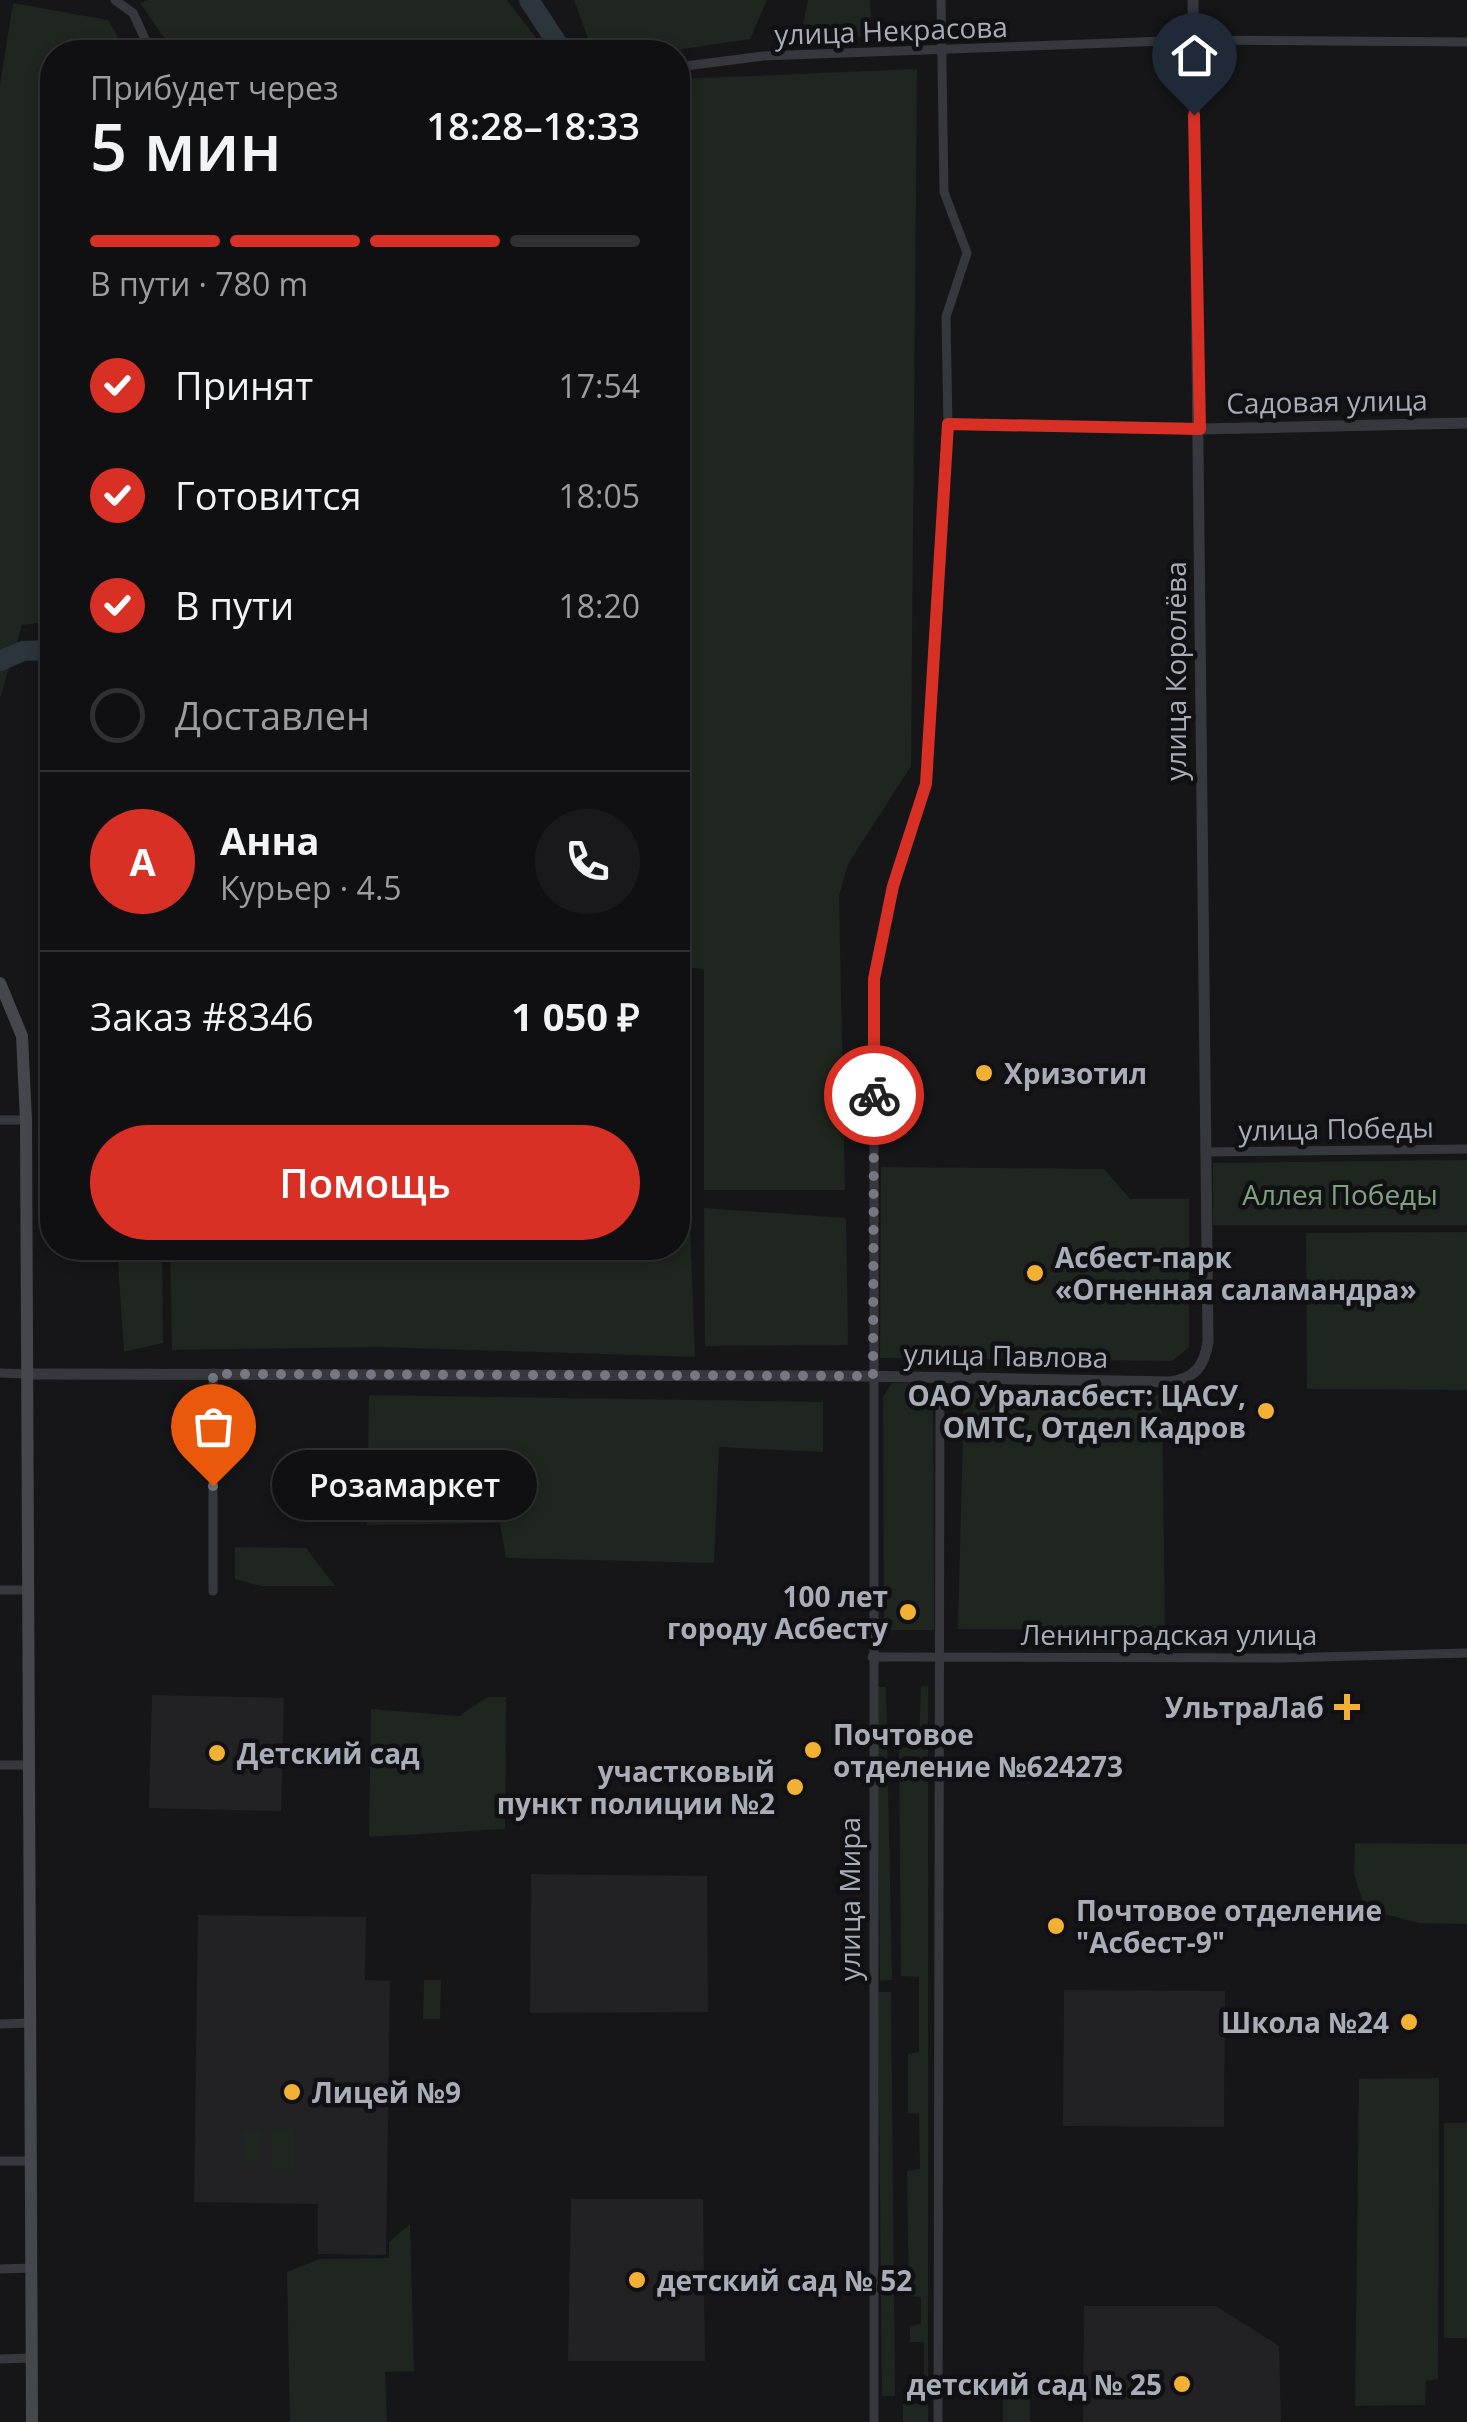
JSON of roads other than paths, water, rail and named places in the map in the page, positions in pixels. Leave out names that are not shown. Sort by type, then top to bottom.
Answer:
[{"type":"main road","points":[[0,983],[22,1036],[26,1120],[32,2422]]},
{"type":"street","points":[[114,0],[133,13],[145,40]]},
{"type":"street","name":"улица Мира","points":[[874,2422],[874,979],[893,886],[926,784],[948,424],[946,317],[966,253],[944,192],[941,0]]},
{"type":"street","name":"улица Королёва","points":[[1193,0],[1208,1342]]},
{"type":"street","name":"улица Некрасова","points":[[690,65],[763,56],[1193,40],[1467,42]]},
{"type":"street","name":"Садовая улица","points":[[948,424],[1200,429],[1467,424]]},
{"type":"street","points":[[0,1120],[26,1120]]},
{"type":"street","name":"улица Победы","points":[[1205,1152],[1467,1149]]},
{"type":"street","name":"улица Павлова","points":[[0,1373],[873,1376],[1170,1382],[1187,1379],[1198,1370],[1208,1342]]},
{"type":"street","points":[[213,1374],[213,1591]]},
{"type":"street","points":[[938,2422],[940,1380]]},
{"type":"street","points":[[0,1590],[26,1590]]},
{"type":"street","name":"Ленинградская улица","points":[[872,1657],[1284,1658],[1467,1653]]},
{"type":"street","points":[[0,1764],[30,1765]]},
{"type":"street","points":[[0,2024],[29,2023]]},
{"type":"street","points":[[0,2161],[29,2160]]},
{"type":"street","points":[[0,2269],[30,2268]]},
{"type":"street","points":[[0,2359],[32,2358]]},
{"type":"waterway","points":[[529,0],[555,40]]},
{"type":"waterway","points":[[0,661],[23,651],[40,650]]},
{"type":"place","name":"Хризотил","points":[[984,1073]]},
{"type":"place","name":"Асбест-парк «Огненная саламандра»","points":[[1035,1273]]},
{"type":"place","name":"ОАО Ураласбест: ЦАСУ, ОМТС, Отдел Кадров","points":[[1266,1411]]},
{"type":"place","name":"Розамаркет","points":[[213,1486]]},
{"type":"place","name":"100 лет городу Асбесту","points":[[908,1612]]},
{"type":"place","name":"УльтраЛаб","points":[[1347,1707]]},
{"type":"place","name":"Почтовое отделение №624273","points":[[813,1750]]},
{"type":"place","name":"Детский сад","points":[[217,1753]]},
{"type":"place","name":"участковый пункт полиции №2","points":[[795,1787]]},
{"type":"place","name":"Почтовое отделение \"Асбест-9\"","points":[[1056,1926]]},
{"type":"place","name":"Школа №24","points":[[1409,2022]]},
{"type":"place","name":"Лицей №9","points":[[292,2092]]},
{"type":"place","name":"детский сад № 52","points":[[637,2280]]},
{"type":"place","name":"детский сад № 25","points":[[1182,2384]]},
{"type":"park label","name":"Аллея Победы","points":[[1340,1194]]}]
